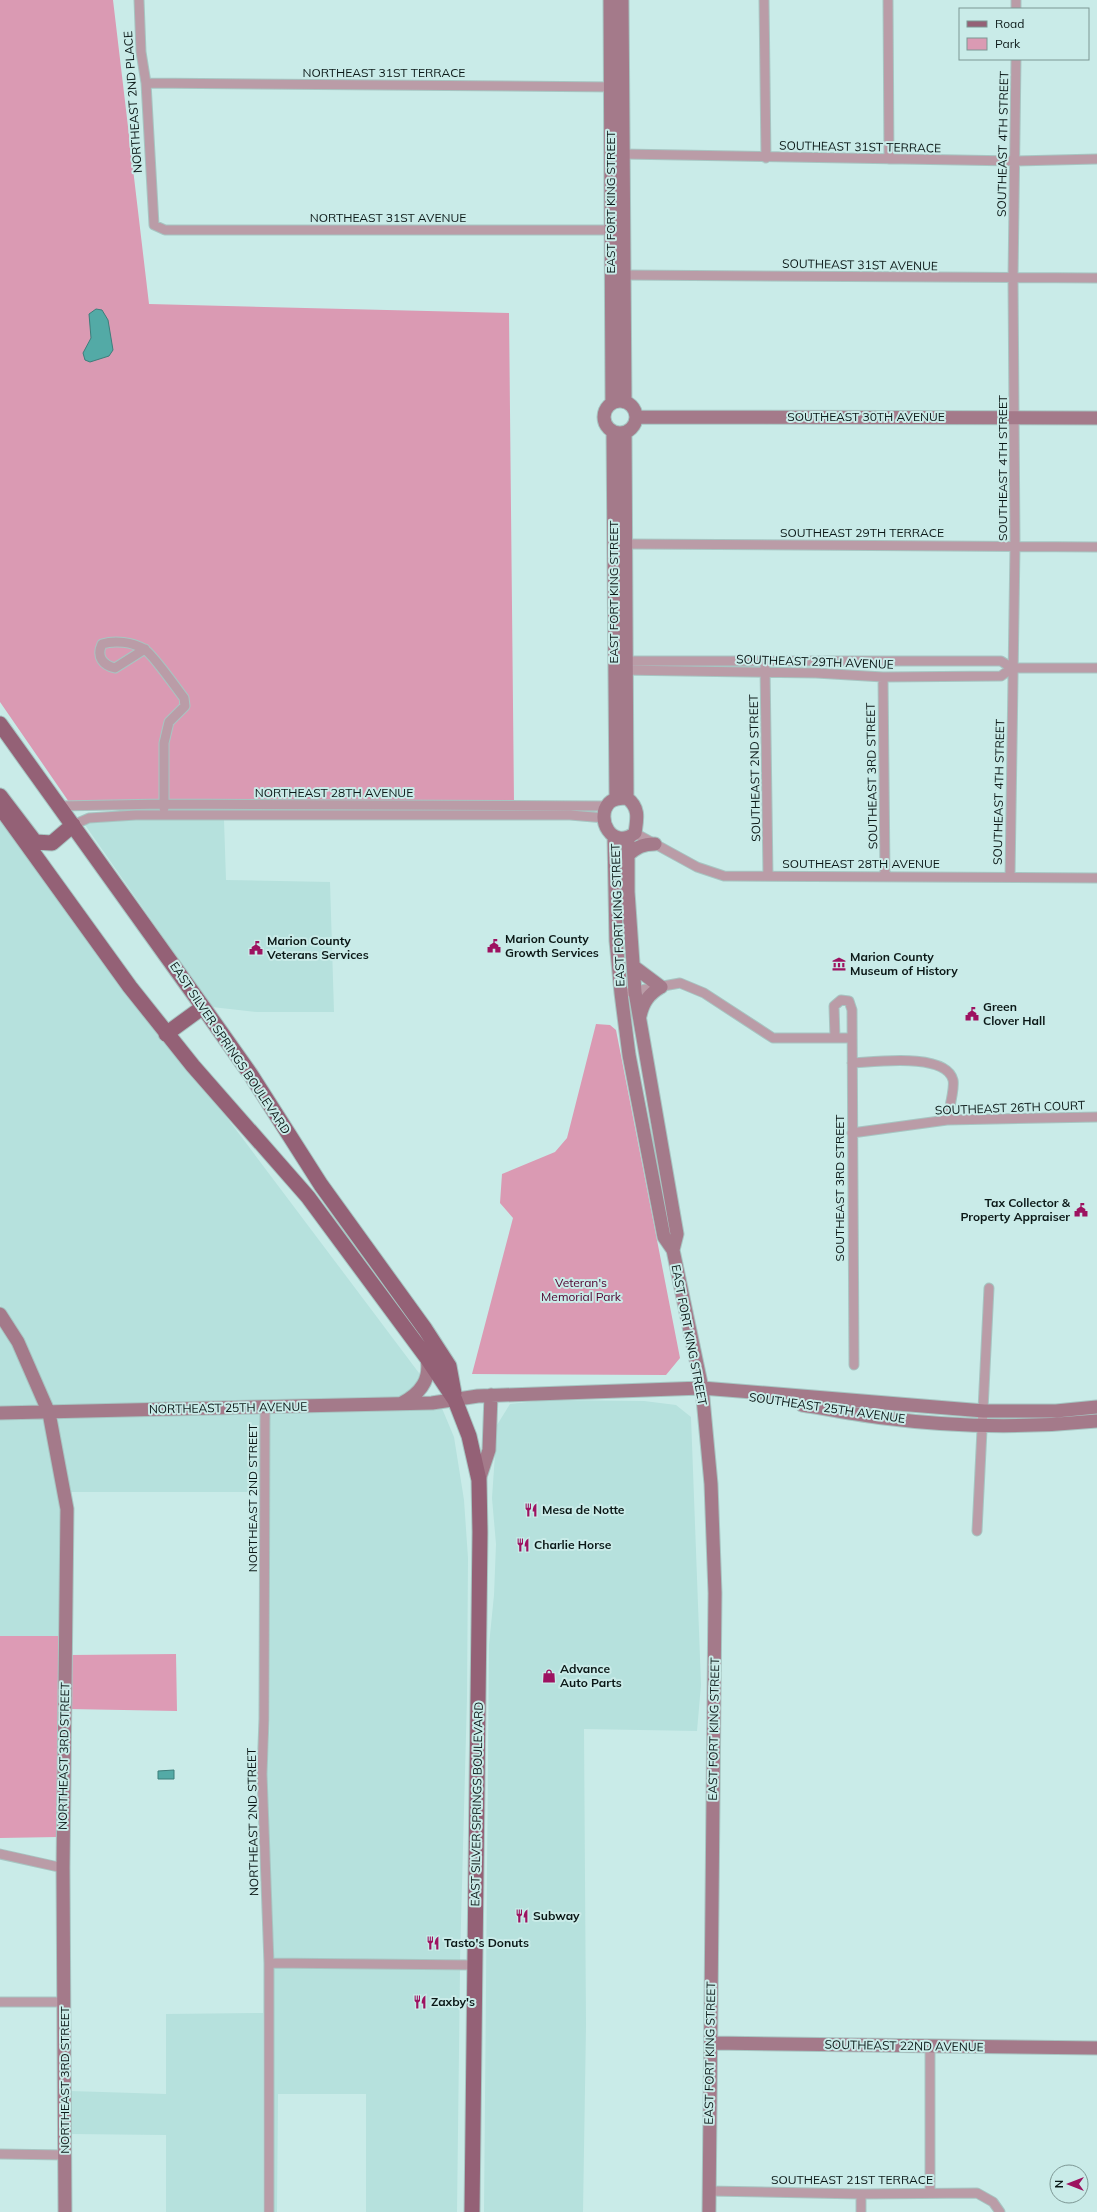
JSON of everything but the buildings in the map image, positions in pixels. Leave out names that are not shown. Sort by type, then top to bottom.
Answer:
[{"type":"main road","name":"EAST SILVER SPRINGS BOULEVARD","points":[[0,724],[203,1007],[262,1092],[321,1185],[425,1329],[449,1366],[455,1400]]},
{"type":"main road","points":[[0,796],[35,842],[52,843],[73,825]]},
{"type":"main road","name":"EAST SILVER SPRINGS BOULEVARD","points":[[0,807],[76,914],[166,1034],[308,1197],[427,1358],[455,1400],[470,1436],[479,1480],[480,1532],[472,2212]]},
{"type":"main road","points":[[166,1034],[203,1007]]},
{"type":"street","name":"NORTHEAST 2ND PLACE","points":[[139,0],[141,52],[146,83],[154,225]]},
{"type":"street","name":"EAST FORT KING STREET","points":[[610,0],[616,87],[623,154],[618,230],[623,275],[618,402]]},
{"type":"street","name":"EAST FORT KING STREET","points":[[618,402],[616,87],[622,0]]},
{"type":"street","points":[[764,0],[766,158]]},
{"type":"street","points":[[888,0],[889,159]]},
{"type":"street","name":"SOUTHEAST 4TH STREET","points":[[1010,877],[1016,417],[1013,278],[1016,60]]},
{"type":"street","name":"NORTHEAST 31ST TERRACE","points":[[146,83],[616,87]]},
{"type":"street","name":"SOUTHEAST 31ST TERRACE","points":[[623,154],[766,158],[1015,161],[1097,159]]},
{"type":"street","name":"NORTHEAST 31ST AVENUE","points":[[154,225],[165,230],[618,230]]},
{"type":"street","name":"SOUTHEAST 31ST AVENUE","points":[[623,275],[1097,278]]},
{"type":"street","name":"EAST FORT KING STREET","points":[[618,402],[608,406],[603,418],[608,429],[619,432]]},
{"type":"street","points":[[618,402],[631,406],[636,417],[631,429],[619,432]]},
{"type":"street","name":"SOUTHEAST 30TH AVENUE","points":[[636,417],[1097,418]]},
{"type":"street","name":"EAST FORT KING STREET","points":[[614,805],[628,666],[627,544],[619,432]]},
{"type":"street","name":"EAST FORT KING STREET","points":[[614,805],[614,666],[619,432]]},
{"type":"street","name":"SOUTHEAST 29TH TERRACE","points":[[627,544],[1097,547]]},
{"type":"street","points":[[145,649],[115,668],[107,666],[100,658],[99,649],[102,644],[110,641],[125,642],[145,649],[184,698],[185,706],[169,722],[164,743],[164,815]]},
{"type":"street","name":"SOUTHEAST 29TH AVENUE","points":[[614,666],[766,660],[1000,661],[1012,668],[1097,668]]},
{"type":"street","name":"SOUTHEAST 2ND STREET","points":[[766,660],[768,876]]},
{"type":"street","name":"SOUTHEAST 29TH AVENUE","points":[[628,666],[884,677],[1001,676],[1012,668]]},
{"type":"street","name":"SOUTHEAST 3RD STREET","points":[[884,677],[885,876]]},
{"type":"street","name":"EAST FORT KING STREET","points":[[614,805],[634,803],[637,814],[628,855],[628,892],[635,992],[677,1234],[673,1250]]},
{"type":"street","name":"NORTHEAST 28TH AVENUE","points":[[60,806],[163,804],[614,805]]},
{"type":"street","points":[[614,805],[606,828],[614,837],[632,836]]},
{"type":"street","name":"NORTHEAST 28TH AVENUE","points":[[73,825],[89,818],[164,815],[570,815],[614,805]]},
{"type":"street","name":"SOUTHEAST 28TH AVENUE","points":[[632,836],[655,844],[697,867],[724,876],[1097,878]]},
{"type":"street","name":"EAST FORT KING STREET","points":[[614,837],[616,927],[621,993],[631,1062],[664,1237],[673,1250],[702,1388],[711,1484],[715,1593],[708,2212]]},
{"type":"street","points":[[628,855],[636,848],[644,844],[655,844]]},
{"type":"street","points":[[633,966],[661,987]]},
{"type":"street","points":[[621,993],[635,992],[680,983],[704,993],[773,1038],[852,1038]]},
{"type":"street","points":[[640,1022],[646,1000],[650,993],[661,987]]},
{"type":"street","name":"SOUTHEAST 3RD STREET","points":[[835,1038],[834,1006],[841,1000],[849,1001],[852,1010],[854,1365]]},
{"type":"street","points":[[852,1063],[917,1060],[935,1065],[948,1071],[953,1081],[947,1120]]},
{"type":"street","name":"SOUTHEAST 26TH COURT","points":[[852,1133],[947,1120],[1097,1117]]},
{"type":"street","points":[[978,1531],[984,1425],[989,1288]]},
{"type":"street","name":"NORTHEAST 3RD STREET","points":[[0,1314],[18,1342],[50,1412],[67,1509],[63,1868],[65,2002],[65,2212]]},
{"type":"street","points":[[401,1404],[420,1391],[426,1379],[429,1367],[427,1358]]},
{"type":"street","name":"SOUTHEAST 25TH AVENUE","points":[[455,1400],[491,1395],[702,1388],[984,1411],[1056,1411],[1097,1407]]},
{"type":"street","name":"SOUTHEAST 25TH AVENUE","points":[[702,1388],[884,1418],[984,1425],[1058,1425],[1097,1421]]},
{"type":"street","points":[[479,1480],[489,1450],[491,1395]]},
{"type":"street","name":"NORTHEAST 25TH AVENUE","points":[[0,1413],[401,1404],[455,1400]]},
{"type":"street","name":"NORTHEAST 2ND STREET","points":[[265,1407],[264,1719],[262,1774],[268,1963],[268,2212]]},
{"type":"street","points":[[0,1854],[63,1868]]},
{"type":"street","points":[[268,1963],[474,1965]]},
{"type":"street","points":[[0,2002],[65,2002]]},
{"type":"street","name":"SOUTHEAST 22ND AVENUE","points":[[711,2043],[1097,2048]]},
{"type":"street","points":[[930,2046],[930,2193]]},
{"type":"street","points":[[0,2154],[65,2155]]},
{"type":"street","name":"SOUTHEAST 21ST TERRACE","points":[[708,2191],[861,2194],[977,2193],[993,2202],[1000,2212]]},
{"type":"street","points":[[861,2194],[861,2212]]},
{"type":"shaded area","points":[[0,816],[422,1377],[416,1388],[399,1399],[54,1408],[23,1340],[0,1305]]},
{"type":"shaded area","points":[[136,820],[224,820],[226,880],[330,882],[334,1012],[257,1012],[212,1007],[85,825],[90,823]]},
{"type":"shaded area","points":[[0,1323],[14,1344],[42,1408],[0,1408]]},
{"type":"shaded area","points":[[545,1400],[644,1401],[676,1405],[691,1417],[701,1685],[697,1731],[584,1729],[586,2026],[583,2212],[484,2212],[489,1645],[494,1595],[496,1544],[492,1498],[497,1425],[510,1404]]},
{"type":"shaded area","points":[[441,1406],[454,1437],[464,1500],[468,1558],[467,1698],[460,1960],[274,1958],[267,1774],[270,1719],[270,1412]]},
{"type":"shaded area","points":[[260,1412],[260,1492],[69,1492],[55,1417]]},
{"type":"shaded area","points":[[0,1417],[45,1417],[62,1510],[60,1636],[0,1636]]},
{"type":"shaded area","points":[[0,1636],[60,1636],[58,1837],[0,1838]]},
{"type":"shaded area","points":[[176,1654],[177,1711],[70,1709],[70,1655]]},
{"type":"shaded area","points":[[274,1967],[460,1969],[457,2212],[366,2212],[366,2094],[278,2094],[277,2212],[274,2212]]},
{"type":"shaded area","points":[[263,2013],[263,2212],[166,2212],[166,2135],[70,2134],[70,2091],[166,2094],[166,2014]]},
{"type":"green space","points":[[0,0],[113,0],[149,304],[509,313],[514,803],[69,802],[0,702]]},
{"type":"green space","name":"Veteran's Memorial Park","points":[[596,1024],[610,1025],[616,1030],[680,1358],[666,1375],[472,1374],[513,1218],[500,1203],[502,1174],[555,1152],[567,1138]]},
{"type":"water","points":[[96,309],[102,310],[108,320],[113,350],[109,356],[90,362],[85,360],[83,353],[91,338],[89,314]]},
{"type":"water","points":[[174,1770],[174,1779],[158,1779],[158,1771]]},
{"type":"place","name":"Marion County Growth Services","points":[[494,946]]},
{"type":"place","name":"Marion County Veterans Services","points":[[256,948]]},
{"type":"place","name":"Marion County Museum of History","points":[[839,964]]},
{"type":"place","name":"Green Clover Hall","points":[[972,1014]]},
{"type":"place","name":"Tax Collector & Property Appraiser","points":[[1081,1210]]},
{"type":"place","name":"Mesa de Notte","points":[[531,1510]]},
{"type":"place","name":"Charlie Horse","points":[[523,1545]]},
{"type":"place","name":"Advance Auto Parts","points":[[549,1676]]},
{"type":"place","name":"Subway","points":[[522,1916]]},
{"type":"place","name":"Tasto's Donuts","points":[[433,1943]]},
{"type":"place","name":"Zaxby's","points":[[420,2002]]}]
